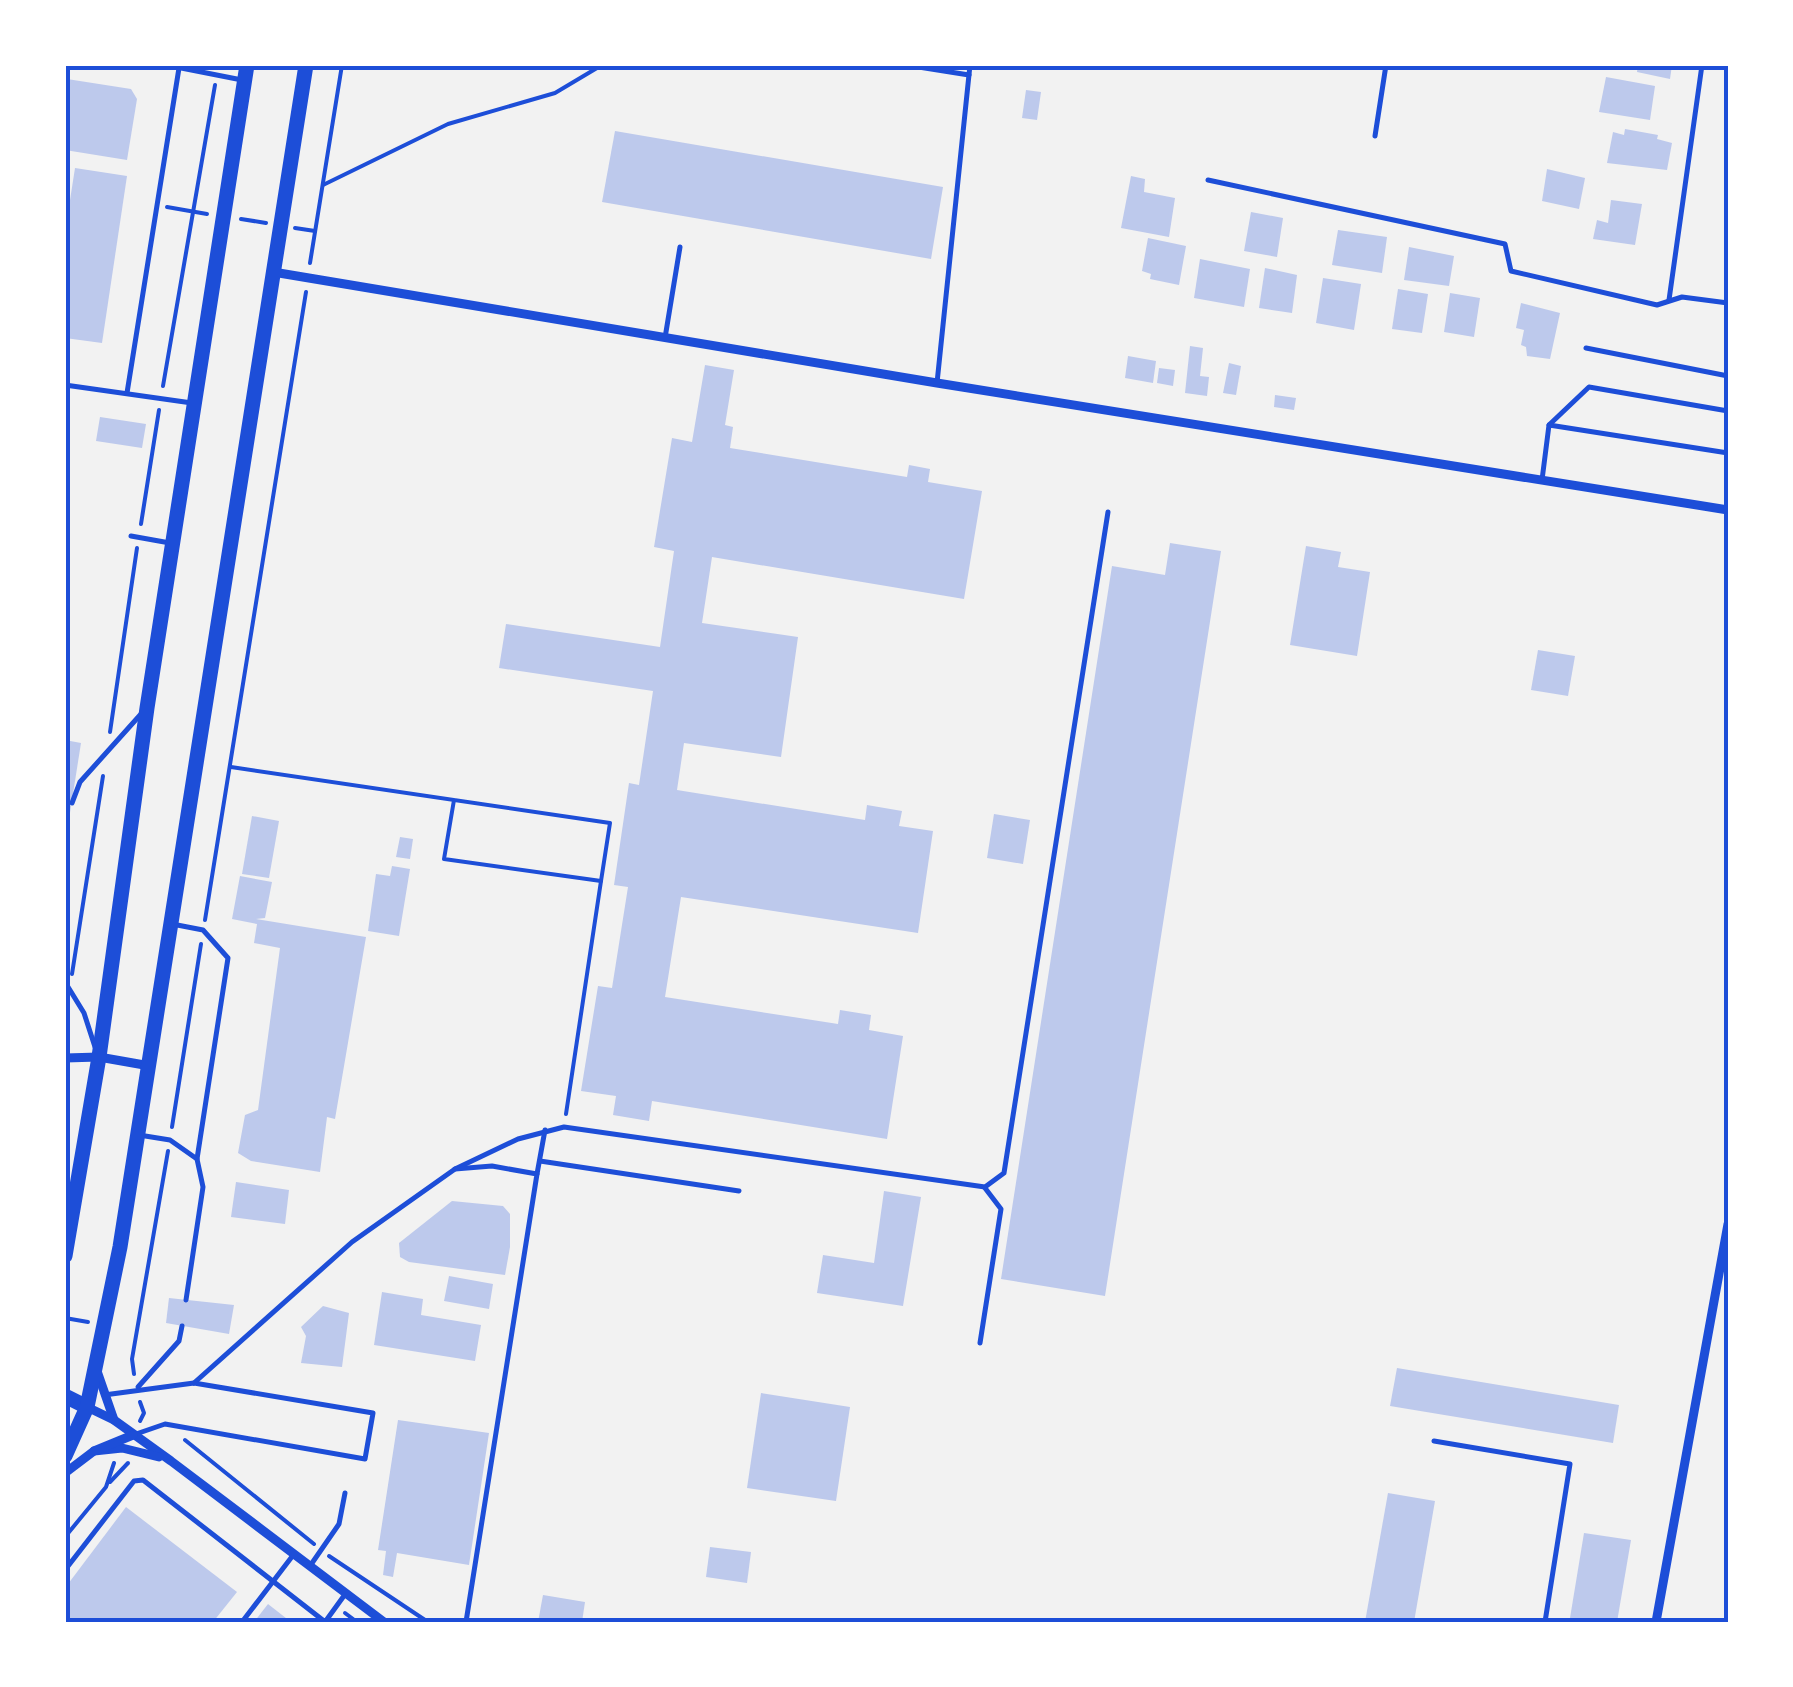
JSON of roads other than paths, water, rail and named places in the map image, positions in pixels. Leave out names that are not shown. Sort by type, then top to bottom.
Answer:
[{"type":"main road","points":[[65,1456],[87,1407],[97,1369],[150,1066],[306,65]]},
{"type":"main road","points":[[65,1256],[99,1057],[147,708],[246,72]]},
{"type":"main road","points":[[65,1396],[87,1407]]},
{"type":"street","points":[[273,272],[1728,510]]},
{"type":"street","points":[[65,1058],[99,1057],[150,1066]]},
{"type":"street","points":[[1656,1622],[1728,1224]]},
{"type":"street","points":[[97,1369],[114,1420]]},
{"type":"street","points":[[87,1407],[114,1420],[384,1622]]},
{"type":"street","points":[[65,1472],[94,1452],[134,1435]]},
{"type":"street","points":[[94,1452],[122,1448],[171,1462]]},
{"type":"lane","points":[[166,65],[216,75],[246,72]]},
{"type":"lane","points":[[216,75],[218,65]]},
{"type":"lane","points":[[906,65],[968,74]]},
{"type":"lane","points":[[936,383],[970,65]]},
{"type":"lane","points":[[1375,136],[1386,65]]},
{"type":"lane","points":[[1669,300],[1702,65]]},
{"type":"lane","points":[[127,394],[179,68]]},
{"type":"lane","points":[[1208,180],[1505,244],[1510,271],[1657,305],[1682,297],[1728,303]]},
{"type":"lane","points":[[665,338],[680,246]]},
{"type":"lane","points":[[1586,348],[1728,376]]},
{"type":"lane","points":[[65,384],[194,404]]},
{"type":"lane","points":[[1542,480],[1550,425],[1590,388],[1728,411]]},
{"type":"lane","points":[[1550,425],[1728,453]]},
{"type":"lane","points":[[194,1383],[352,1242],[455,1168],[545,1130],[564,1127],[985,1187],[1004,1173],[1108,512]]},
{"type":"lane","points":[[131,536],[173,543]]},
{"type":"lane","points":[[72,803],[80,782],[147,708]]},
{"type":"lane","points":[[65,834],[67,819]]},
{"type":"lane","points":[[171,924],[203,930],[228,958],[197,1158],[202,1188],[186,1300]]},
{"type":"lane","points":[[65,982],[84,1014],[99,1057]]},
{"type":"lane","points":[[466,1622],[545,1130]]},
{"type":"lane","points":[[138,1135],[170,1140],[197,1158]]},
{"type":"lane","points":[[540,1161],[739,1191]]},
{"type":"lane","points":[[455,1168],[492,1166],[537,1174]]},
{"type":"lane","points":[[980,1344],[1001,1209],[985,1187]]},
{"type":"lane","points":[[136,1389],[180,1341],[182,1326]]},
{"type":"lane","points":[[104,1395],[194,1383],[372,1413],[366,1459],[166,1424],[134,1435]]},
{"type":"lane","points":[[1434,1441],[1570,1464],[1545,1622]]},
{"type":"lane","points":[[65,1570],[134,1481],[143,1480],[324,1621],[346,1594]]},
{"type":"lane","points":[[310,1566],[339,1524],[345,1492]]},
{"type":"lane","points":[[242,1622],[294,1554]]}]
